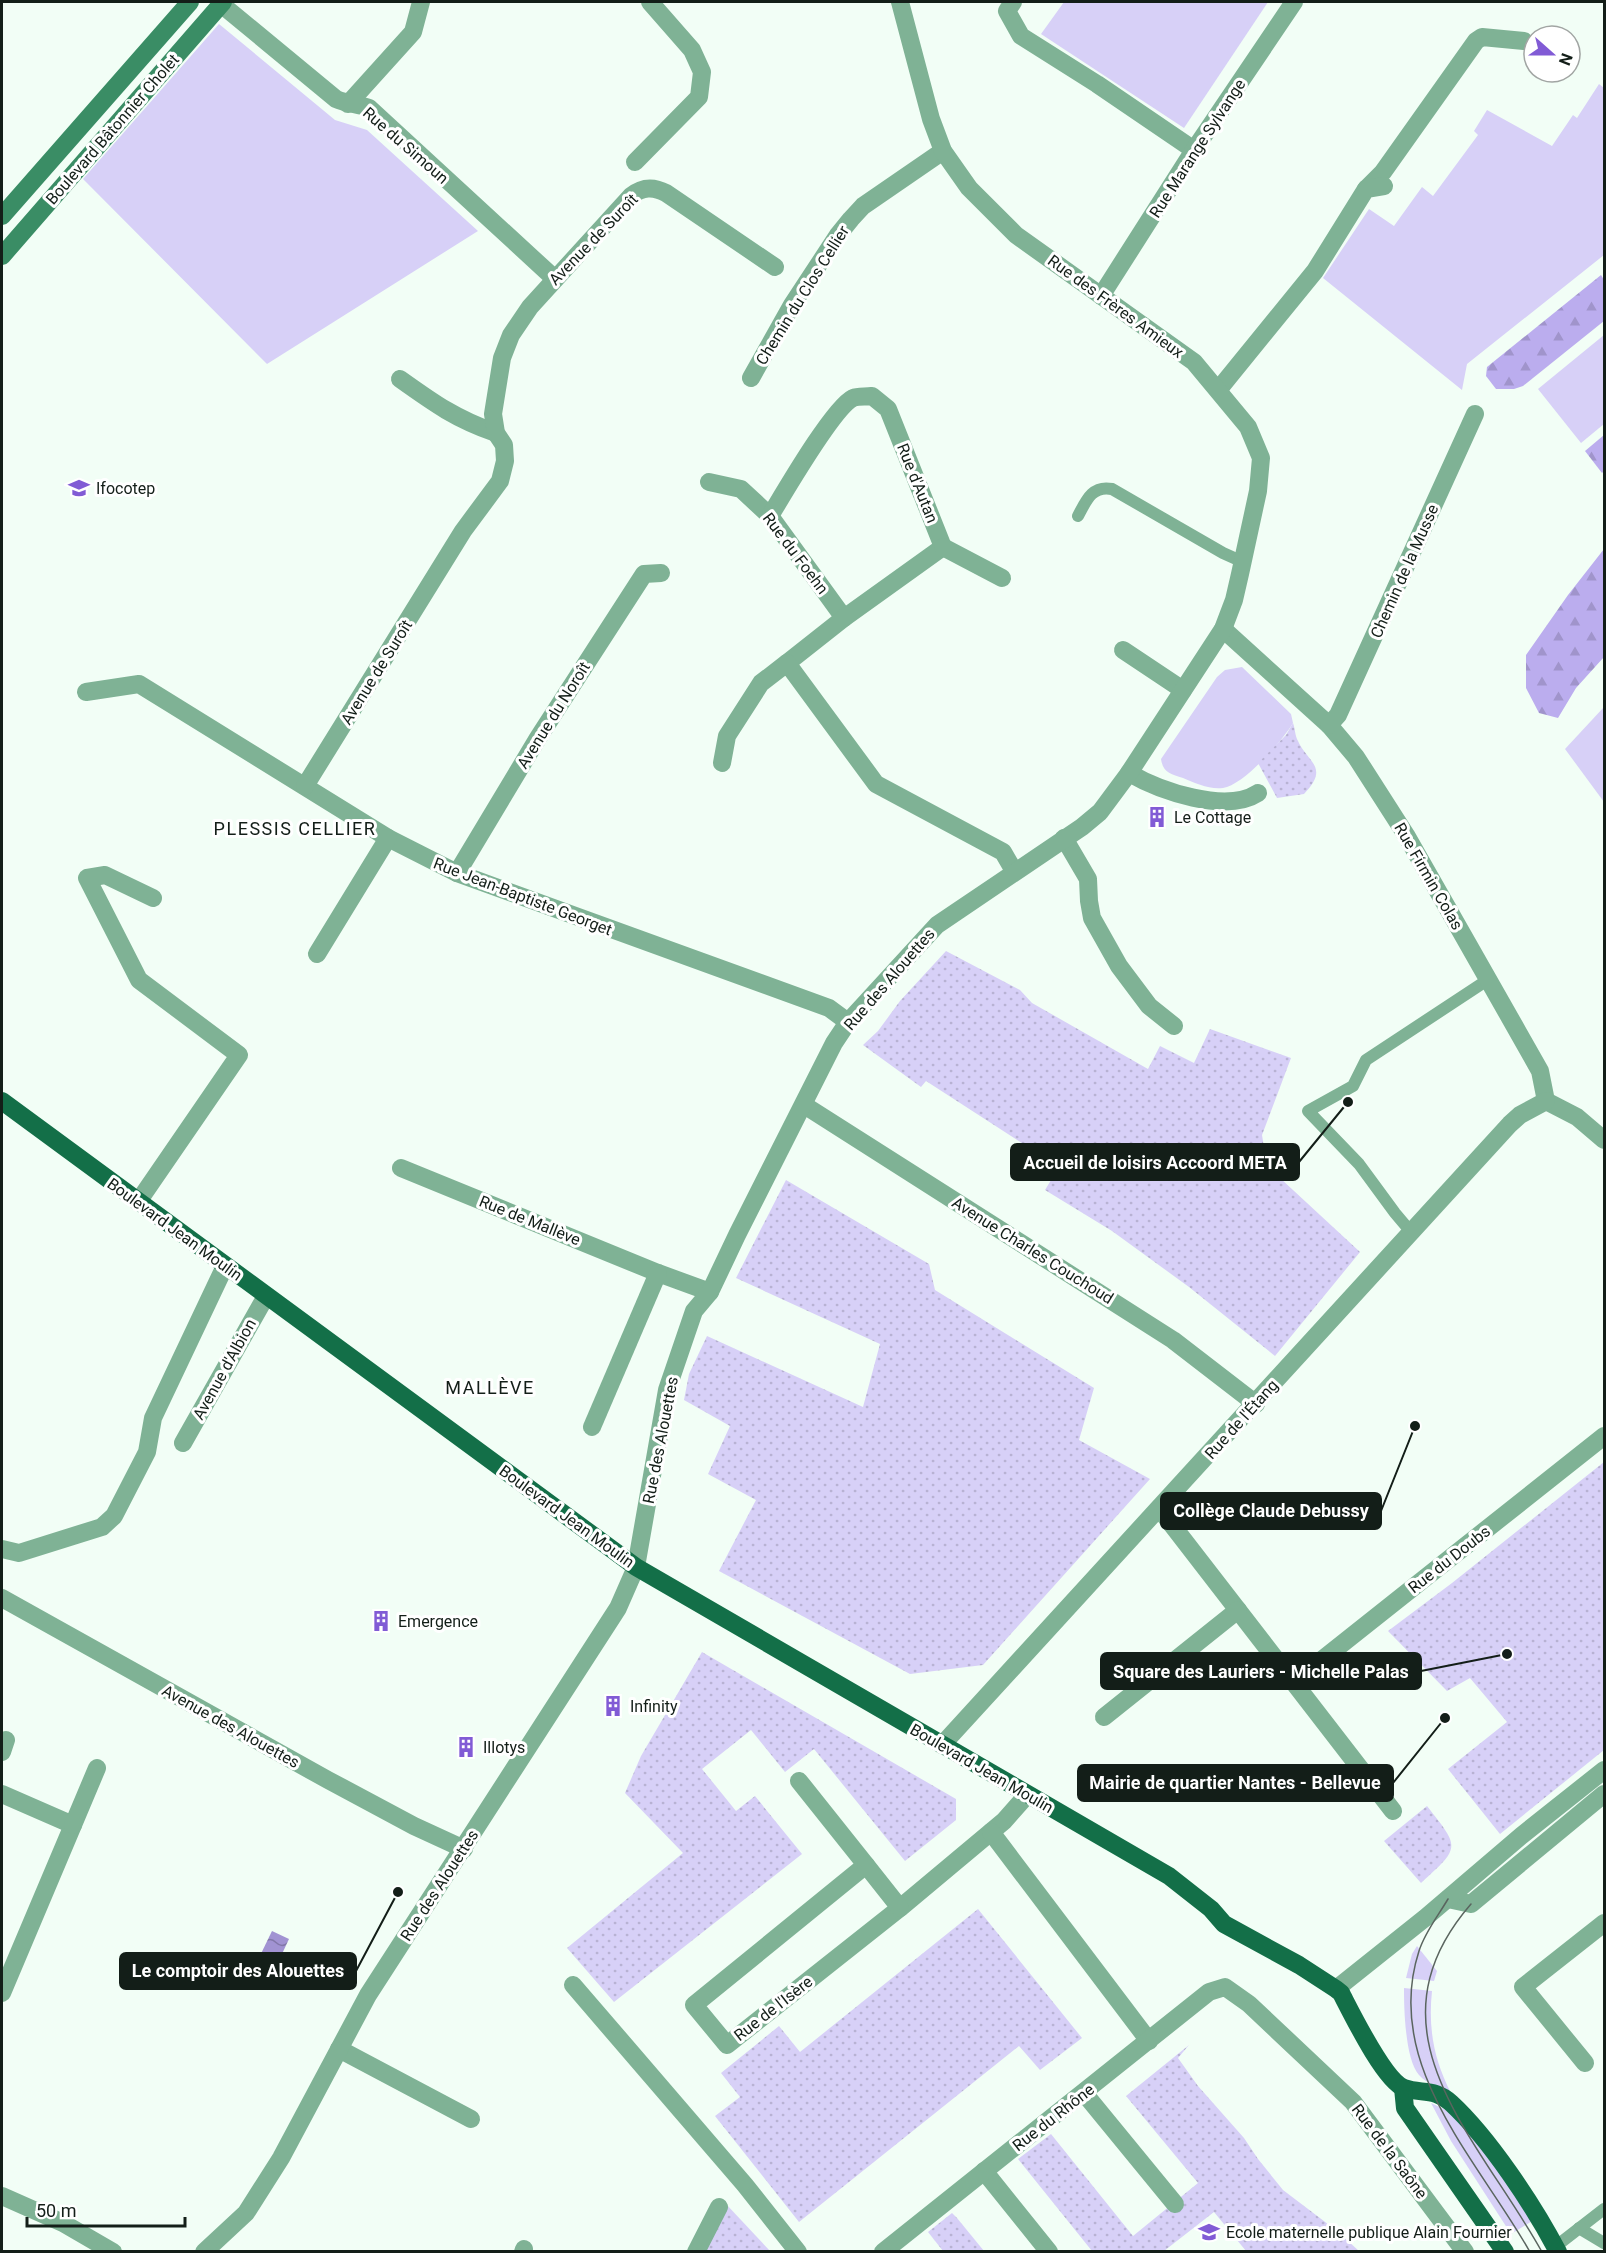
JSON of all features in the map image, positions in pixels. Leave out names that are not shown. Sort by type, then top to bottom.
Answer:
[{"type":"main road","name":"Boulevard Jean Moulin","points":[[2,1101],[636,1567],[1169,1876],[1211,1909],[1224,1924],[1299,1965],[1339,1991]]},
{"type":"main road","points":[[1339,1991],[1371,2049],[1391,2077],[1403,2088],[1432,2091],[1450,2101],[1486,2143],[1514,2180],[1555,2250]]},
{"type":"main road","points":[[1403,2088],[1406,2108],[1505,2252]]},
{"type":"street","name":"Boulevard Bâtonnier Cholet","points":[[2,216],[190,2]]},
{"type":"street","points":[[348,104],[413,32],[421,2]]},
{"type":"street","points":[[635,162],[699,97],[702,72],[692,50],[650,2]]},
{"type":"street","name":"Rue des Frères Amieux","points":[[900,2],[931,118],[943,150],[969,188],[1016,235],[1194,362],[1248,427],[1261,458],[1258,491],[1234,600],[1223,628]]},
{"type":"street","points":[[1013,2],[1007,11],[1021,36],[1194,150]]},
{"type":"street","name":"Rue Marange Sylvange","points":[[1101,296],[1194,150],[1294,2]]},
{"type":"street","name":"Boulevard Bâtonnier Cholet","points":[[2,256],[222,3]]},
{"type":"street","name":"Rue du Simoun","points":[[222,3],[336,99],[369,108],[555,279]]},
{"type":"street","points":[[1218,389],[1314,271],[1476,41],[1482,37],[1522,41]]},
{"type":"street","name":"Chemin du Clos Cellier","points":[[750,378],[792,305],[850,219],[863,206],[943,150]]},
{"type":"street","name":"Avenue de Suroît","points":[[305,786],[463,531],[500,481],[505,461],[504,445],[496,433],[493,414],[502,358],[520,318],[555,279],[631,196],[647,188],[666,193],[776,267]]},
{"type":"street","points":[[400,379],[447,413],[496,433]]},
{"type":"street","name":"Rue d'Autan","points":[[770,516],[826,428],[842,408],[854,398],[872,396],[888,409],[944,547]]},
{"type":"street","name":"Chemin de la Musse","points":[[1329,725],[1338,715],[1474,414]]},
{"type":"street","name":"Rue du Foehn","points":[[709,483],[741,489],[770,516],[844,618]]},
{"type":"street","points":[[722,763],[727,736],[761,682],[844,618],[944,547],[1002,578]]},
{"type":"street","name":"Avenue du Noroît","points":[[456,873],[538,738],[644,574],[661,573]]},
{"type":"street","name":"Rue Firmin Colas","points":[[1223,628],[1329,725],[1356,757],[1406,835],[1540,1071],[1546,1101]]},
{"type":"street","name":"Rue des Alouettes","points":[[204,2252],[246,2213],[281,2158],[374,1986],[618,1608],[636,1567],[666,1390],[694,1311],[710,1292],[834,1043],[848,1022],[937,925],[1100,812],[1129,773],[1223,628]]},
{"type":"street","points":[[1123,650],[1183,690]]},
{"type":"street","points":[[787,663],[876,784],[1003,852],[1014,871]]},
{"type":"street","name":"Rue Jean-Baptiste Georget","points":[[86,692],[139,684],[388,838],[456,873],[829,1008],[848,1022]]},
{"type":"street","points":[[1129,773],[1153,785],[1211,801],[1233,802],[1250,799],[1258,794]]},
{"type":"street","points":[[317,954],[388,838]]},
{"type":"street","points":[[1064,838],[1088,879],[1092,918],[1119,966],[1149,1006],[1174,1026]]},
{"type":"street","points":[[138,1202],[239,1055],[139,980],[87,878],[105,875],[153,898]]},
{"type":"street","points":[[1546,1101],[1577,1118],[1605,1140]]},
{"type":"street","name":"Rue de l'Étang","points":[[942,1745],[1510,1124],[1520,1115],[1546,1101]]},
{"type":"street","name":"Avenue Charles Couchoud","points":[[804,1105],[1173,1340],[1256,1404]]},
{"type":"street","name":"Rue de Mallève","points":[[401,1168],[710,1292]]},
{"type":"street","points":[[2,1549],[19,1552],[102,1527],[114,1516],[147,1452],[153,1418],[225,1266]]},
{"type":"street","points":[[592,1427],[658,1273]]},
{"type":"street","name":"Avenue d'Albion","points":[[183,1443],[266,1296]]},
{"type":"street","name":"Rue du Doubs","points":[[1294,1682],[1605,1436]]},
{"type":"street","points":[[1159,1508],[1393,1811]]},
{"type":"street","name":"Avenue des Alouettes","points":[[2,1598],[328,1780],[414,1826],[464,1849]]},
{"type":"street","points":[[1104,1717],[1239,1610]]},
{"type":"street","points":[[2,1993],[97,1768]]},
{"type":"street","points":[[1339,1991],[1515,1840],[1605,1770]]},
{"type":"street","points":[[799,1781],[900,1908]]},
{"type":"street","points":[[2,1794],[73,1825]]},
{"type":"street","points":[[1448,1899],[1471,1904],[1605,1794]]},
{"type":"street","name":"Rue de l'Isère","points":[[866,1866],[694,2005],[727,2045],[900,1908],[1004,1821],[1027,1795]]},
{"type":"street","points":[[991,1832],[1149,2041]]},
{"type":"street","points":[[1585,2063],[1523,1987],[1605,1923]]},
{"type":"street","points":[[573,1985],[745,2185],[798,2252]]},
{"type":"street","name":"Rue du Rhône","points":[[883,2252],[902,2246],[984,2171],[1209,1992],[1225,1987]]},
{"type":"street","name":"Rue de la Saône","points":[[1225,1987],[1248,2004],[1353,2102],[1465,2252]]},
{"type":"street","points":[[339,2049],[471,2119]]},
{"type":"street","points":[[1084,2093],[1174,2204]]},
{"type":"street","points":[[984,2171],[1049,2252]]},
{"type":"street","points":[[2,2196],[63,2223],[114,2252]]},
{"type":"street","points":[[696,2252],[719,2207]]},
{"type":"lane","points":[[1078,516],[1096,490],[1104,487],[1112,489],[1242,562]]},
{"type":"lane","points":[[1411,1232],[1359,1164],[1308,1111],[1353,1086],[1366,1060],[1489,979]]},
{"type":"lane","points":[[1555,2250],[1605,2209]]},
{"type":"lane","points":[[1579,2228],[1605,2243]]},
{"type":"shaded area","points":[[1064,2],[1268,2],[1184,128],[1041,34]]},
{"type":"shaded area","points":[[219,24],[335,120],[367,130],[478,231],[267,364],[83,179]]},
{"type":"shaded area","points":[[1599,84],[1604,88],[1604,255],[1467,364],[1462,390],[1323,278],[1369,209],[1394,226],[1422,187],[1433,196],[1478,135],[1474,131],[1487,110],[1552,146],[1573,115],[1577,118]]},
{"type":"shaded area","points":[[1604,335],[1604,424],[1581,443],[1538,389]]},
{"type":"shaded area","points":[[1242,667],[1291,714],[1293,723],[1288,731],[1252,771],[1232,785],[1223,788],[1208,787],[1168,772],[1161,759],[1217,677],[1225,670]]},
{"type":"shaded area","points":[[1604,707],[1604,802],[1565,749]]},
{"type":"shaded area","points":[[1293,723],[1296,737],[1314,766],[1315,777],[1312,785],[1304,794],[1277,798],[1258,763],[1286,735]]},
{"type":"shaded area","points":[[946,951],[1020,990],[1032,1003],[1148,1069],[1160,1046],[1194,1063],[1210,1029],[1291,1058],[1262,1135],[1267,1166],[1360,1252],[1275,1356],[1189,1287],[1112,1231],[1045,1190],[1059,1167],[926,1081],[921,1087],[863,1045],[878,1031],[900,1001]]},
{"type":"shaded area","points":[[786,1180],[929,1264],[935,1290],[1094,1388],[1079,1440],[1150,1479],[983,1665],[910,1674],[719,1571],[756,1500],[708,1474],[730,1426],[684,1400],[689,1374],[707,1336],[863,1407],[880,1344],[736,1278]]},
{"type":"shaded area","points":[[1604,1462],[1604,1750],[1500,1834],[1448,1769],[1507,1722],[1470,1678],[1447,1691],[1388,1631]]},
{"type":"shaded area","points":[[702,1652],[956,1799],[956,1820],[905,1861],[814,1749],[785,1772],[751,1730],[702,1769],[736,1811],[755,1796],[802,1854],[614,2002],[567,1948],[683,1853],[625,1793],[641,1756]]},
{"type":"shaded area","points":[[1427,1806],[1446,1831],[1451,1847],[1443,1862],[1421,1883],[1384,1841]]},
{"type":"shaded area","points":[[978,1909],[1082,2038],[1040,2070],[1019,2046],[799,2222],[715,2116],[740,2097],[721,2073],[779,2026],[800,2052]]},
{"type":"shaded area","points":[[1417,1946],[1437,1971],[1434,1981],[1406,1978],[1412,1954]]},
{"type":"shaded area","points":[[1404,1988],[1432,1991],[1431,2018],[1436,2056],[1451,2093],[1426,2081],[1414,2067],[1406,2033]]},
{"type":"shaded area","points":[[1189,2045],[1178,2058],[1198,2086],[1244,2138],[1283,2190],[1337,2231],[1359,2251],[1246,2251],[1214,2212],[1164,2251],[1092,2251],[1018,2159],[1051,2134],[1133,2236],[1198,2183],[1126,2096]]},
{"type":"shaded area","points":[[1431,2103],[1446,2110],[1469,2127],[1534,2220],[1511,2234],[1451,2141]]},
{"type":"shaded area","points":[[726,2204],[770,2251],[705,2252]]},
{"type":"shaded area","points":[[952,2213],[984,2251],[943,2251],[928,2232]]},
{"type":"green space","points":[[1601,275],[1604,280],[1604,321],[1523,386],[1514,389],[1496,389],[1486,376],[1487,367]]},
{"type":"green space","points":[[1604,435],[1604,471],[1602,473],[1585,451]]},
{"type":"green space","points":[[1604,549],[1604,657],[1576,688],[1558,718],[1539,713],[1526,688],[1526,655]]},
{"type":"water","points":[[272,1931],[289,1939],[273,1973],[256,1964]]},
{"type":"tram line","points":[[1448,1899],[1428,1931],[1419,1951],[1411,1993],[1413,2033],[1424,2072],[1441,2110],[1530,2252]]},
{"type":"tram line","points":[[1471,1904],[1440,1951],[1426,1996],[1428,2040],[1441,2083],[1463,2126],[1542,2252]]},
{"type":"place","name":"Ifocotep","points":[[79,488]]},
{"type":"place","name":"Le Cottage","points":[[1157,817]]},
{"type":"place","name":"Accueil de loisirs Accoord META","points":[[1348,1102]]},
{"type":"place","name":"Collège Claude Debussy","points":[[1415,1426]]},
{"type":"place","name":"Emergence","points":[[381,1621]]},
{"type":"place","name":"Square des Lauriers - Michelle Palas","points":[[1507,1654]]},
{"type":"place","name":"Infinity","points":[[613,1706]]},
{"type":"place","name":"Mairie de quartier Nantes - Bellevue","points":[[1445,1718]]},
{"type":"place","name":"Illotys","points":[[466,1747]]},
{"type":"place","name":"Le comptoir des Alouettes","points":[[398,1892]]},
{"type":"place","name":"Ecole maternelle publique Alain Fournier","points":[[1209,2232]]},
{"type":"district","name":"PLESSIS CELLIER","points":[[295,829]]},
{"type":"district","name":"MALLÈVE","points":[[490,1388]]}]
